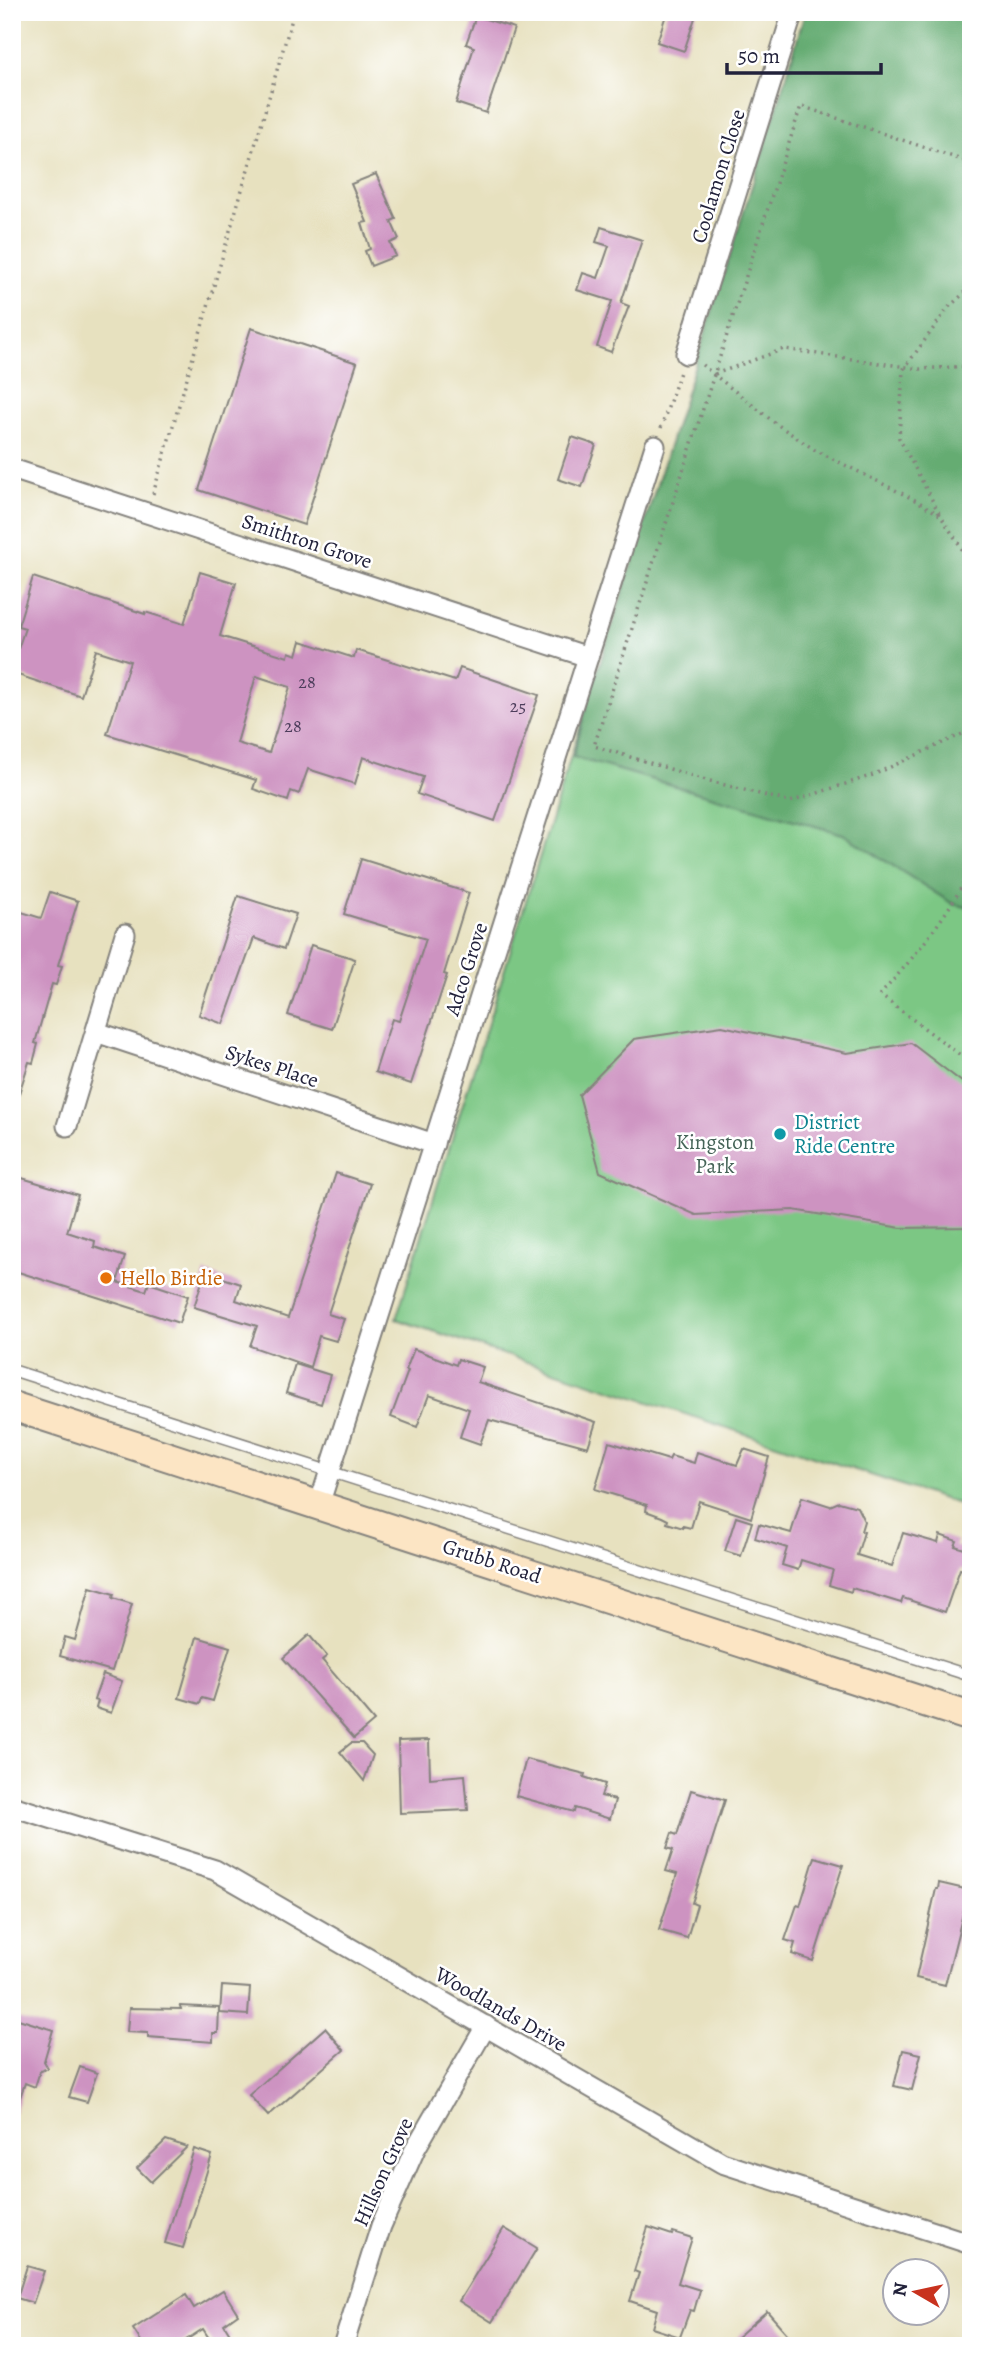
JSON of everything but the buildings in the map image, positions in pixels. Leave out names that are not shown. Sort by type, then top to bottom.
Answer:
[{"type":"main road","name":"Grubb Road","points":[[12,1406],[971,1717]]},
{"type":"street","name":"Coolamon Close","points":[[686,354],[793,12]]},
{"type":"street","name":"Adco Grove","points":[[319,1505],[655,446]]},
{"type":"street","name":"Smithton Grove","points":[[12,469],[589,657]]},
{"type":"street","points":[[67,1126],[125,934]]},
{"type":"street","name":"Sykes Place","points":[[96,1032],[434,1144]]},
{"type":"street","name":"Woodlands Drive","points":[[12,1805],[215,1870],[722,2163],[971,2244]]},
{"type":"street","name":"Hillson Grove","points":[[343,2346],[381,2226],[415,2148],[486,2026]]},
{"type":"lane","name":"Grubb Road","points":[[12,1370],[971,1676]]},
{"type":"path","points":[[147,513],[294,12]]},
{"type":"path","points":[[971,163],[801,106],[594,746],[790,802],[873,775],[971,730]]},
{"type":"path","points":[[971,287],[949,307],[903,370],[899,438],[940,515],[961,547],[971,570]]},
{"type":"path","points":[[715,374],[784,349],[920,369],[971,366]]},
{"type":"path","points":[[655,446],[686,354]]},
{"type":"path","points":[[715,374],[775,423],[815,450],[940,515]]},
{"type":"path","points":[[971,870],[953,904],[925,944],[880,995],[971,1063]]},
{"type":"path","points":[[964,884],[971,885]]},
{"type":"green space","points":[[805,12],[971,12],[971,908],[953,904],[843,834],[573,757],[589,698]]},
{"type":"green space","name":"Kingston Park","points":[[971,146],[971,1508],[396,1319],[589,698],[697,362]]},
{"type":"place","name":"District Ride Centre","points":[[780,1134]]},
{"type":"place","name":"Hello Birdie","points":[[106,1278]]}]
